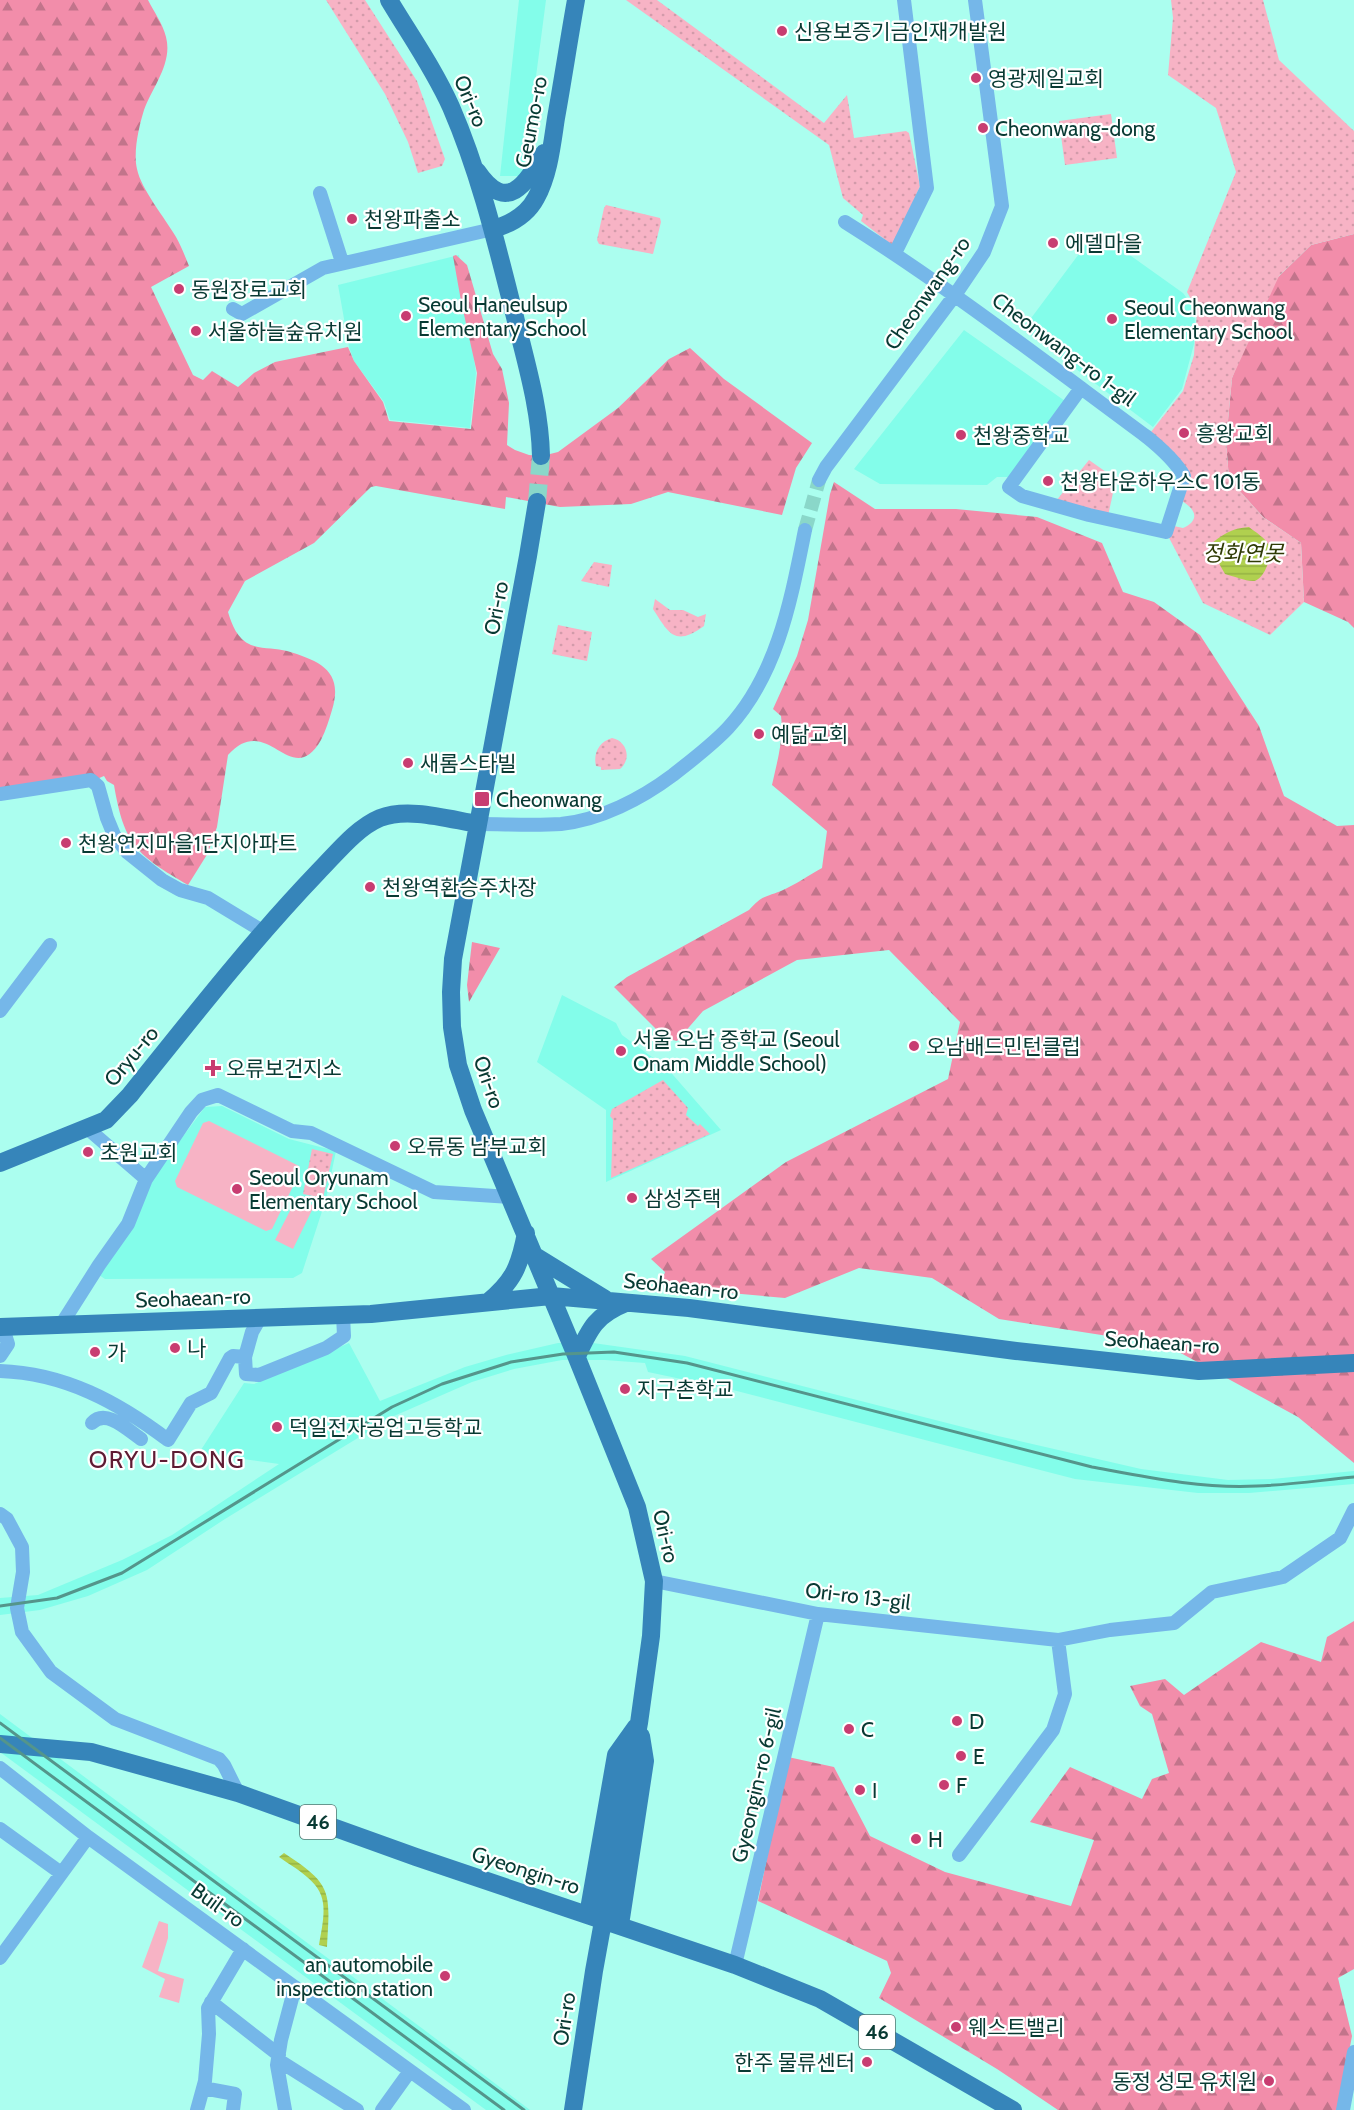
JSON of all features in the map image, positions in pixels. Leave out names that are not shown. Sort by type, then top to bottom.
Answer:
[{"type":"main road","name":"Ori-ro","points":[[389,0],[435,74],[472,164],[493,229],[538,412],[541,456]]},
{"type":"main road","name":"Geumo-ro","points":[[493,229],[513,222],[531,207],[541,187],[552,141],[576,0]]},
{"type":"main road","points":[[472,164],[489,186],[504,192],[513,191],[525,183],[552,141]]},
{"type":"main road","name":"Ori-ro","points":[[537,502],[453,959],[451,992],[452,1027],[458,1065],[473,1110],[526,1233],[637,1507],[654,1581],[651,1636],[639,1723],[594,1971],[573,2110]]},
{"type":"main road","name":"Oryu-ro","points":[[0,1163],[106,1120],[130,1095],[264,932],[333,856],[378,819],[404,812],[478,824]]},
{"type":"main road","points":[[488,1302],[501,1291],[518,1267],[526,1233]]},
{"type":"main road","points":[[535,1256],[617,1302],[600,1317],[576,1356]]},
{"type":"main road","name":"Seohaean-ro","points":[[0,1329],[343,1315],[551,1296],[689,1308],[1004,1350],[1199,1371],[1354,1363]]},
{"type":"main road","name":"Ori-ro","points":[[588,1915],[616,1755],[639,1723]]},
{"type":"main road","name":"Ori-ro","points":[[620,1925],[645,1761],[639,1723]]},
{"type":"main road","name":"Gyeongin-ro","points":[[0,1744],[44,1746],[91,1752],[238,1792],[416,1857],[735,1965],[820,1999],[1013,2110]]},
{"type":"street","points":[[895,253],[927,188],[904,0]]},
{"type":"street","name":"Cheonwang-ro","points":[[819,480],[826,467],[955,295],[984,252],[1002,206],[975,0]]},
{"type":"street","points":[[320,193],[342,262]]},
{"type":"street","name":"Cheonwang-ro 1-gil","points":[[845,222],[895,253],[955,295],[1081,388],[1147,437],[1164,454],[1175,461],[1184,476],[1166,532],[1089,515],[1022,496],[1009,487],[1081,388]]},
{"type":"street","points":[[233,309],[242,314],[314,273],[342,262],[493,229]]},
{"type":"street","points":[[478,824],[562,824],[582,820],[639,797],[664,782],[712,743],[729,727],[743,708],[761,679],[775,649],[785,619],[805,530]]},
{"type":"street","points":[[0,794],[91,780],[98,786],[101,802],[114,835],[127,852],[162,880],[180,890],[208,898],[264,932]]},
{"type":"street","points":[[0,1011],[50,945]]},
{"type":"street","points":[[61,1325],[128,1224],[146,1179],[191,1112],[202,1101],[218,1095],[292,1131],[311,1133],[434,1192],[511,1197]]},
{"type":"street","points":[[87,1128],[146,1179]]},
{"type":"street","points":[[260,1318],[252,1332],[245,1357],[246,1374],[259,1375],[326,1348],[344,1336],[343,1315]]},
{"type":"street","points":[[0,1329],[4,1331],[8,1344],[0,1356]]},
{"type":"street","points":[[0,1371],[38,1376],[85,1389],[130,1412],[168,1440],[191,1403],[211,1394],[230,1358],[232,1356],[245,1357]]},
{"type":"street","points":[[92,1423],[96,1419],[106,1417],[141,1439]]},
{"type":"street","name":"Ori-ro 13-gil","points":[[654,1581],[818,1614],[1058,1640],[1110,1629],[1174,1623],[1212,1592],[1283,1576],[1340,1538],[1354,1510]]},
{"type":"street","points":[[0,1514],[7,1519],[22,1547],[22,1572],[17,1608],[22,1632],[51,1672],[114,1719],[219,1759],[238,1792]]},
{"type":"street","name":"Gyeongin-ro 6-gil","points":[[735,1965],[818,1614]]},
{"type":"street","points":[[959,1855],[1053,1730],[1065,1694],[1058,1640]]},
{"type":"street","name":"Buil-ro","points":[[0,1785],[2,1769]]},
{"type":"street","name":"Buil-ro","points":[[2,1769],[88,1837],[464,2110]]},
{"type":"street","points":[[0,1829],[61,1873]]},
{"type":"street","points":[[2,1952],[88,1837]]},
{"type":"street","points":[[197,2110],[203,2088],[209,2034],[208,2008],[243,1949]]},
{"type":"street","points":[[285,2110],[277,2065],[295,1987]]},
{"type":"street","points":[[211,2002],[278,2057],[357,2110]]},
{"type":"street","points":[[1342,2110],[1354,2052]]},
{"type":"street","points":[[382,2110],[410,2071]]},
{"type":"street","points":[[203,2088],[235,2094],[233,2110]]},
{"type":"shaded area","points":[[326,0],[365,0],[417,81],[445,159],[442,166],[418,173],[408,142],[385,94]]},
{"type":"shaded area","points":[[519,0],[546,0],[523,176],[500,176]]},
{"type":"shaded area","points":[[626,0],[657,0],[824,123],[847,95],[854,138],[906,131],[909,133],[920,186],[895,244],[892,245],[861,221],[863,215],[843,198],[829,145]]},
{"type":"shaded area","points":[[1171,0],[1263,0],[1279,60],[1354,131],[1354,234],[1311,245],[1279,276],[1232,378],[1226,442],[1229,479],[1263,517],[1301,543],[1304,602],[1270,635],[1203,603],[1166,532],[1169,525],[1183,528],[1193,520],[1194,512],[1177,498],[1184,476],[1147,437],[1183,391],[1194,355],[1197,310],[1187,292],[1236,172],[1216,108],[1168,75],[1173,18]]},
{"type":"shaded area","points":[[1111,114],[1117,158],[1065,165],[1059,121]]},
{"type":"shaded area","points":[[606,205],[660,218],[653,254],[599,244],[597,240]]},
{"type":"shaded area","name":"Seoul Cheonwang Elementary School","points":[[1096,231],[1183,293],[1195,309],[1194,344],[1182,389],[1153,427],[1023,329]]},
{"type":"shaded area","name":"Seoul Haneulsup Elementary School","points":[[459,255],[476,373],[470,428],[390,420],[384,402],[354,361],[349,347],[338,285]]},
{"type":"shaded area","name":"천왕중학교","points":[[964,330],[1065,401],[1010,477],[997,477],[987,485],[880,484],[854,469]]},
{"type":"shaded area","points":[[1089,460],[1116,479],[1108,516],[1056,501]]},
{"type":"shaded area","points":[[594,562],[612,565],[609,587],[581,581]]},
{"type":"shaded area","points":[[655,599],[670,610],[683,610],[698,617],[706,614],[704,626],[686,636],[674,635],[653,609]]},
{"type":"shaded area","points":[[558,625],[592,632],[587,661],[552,654]]},
{"type":"shaded area","points":[[612,738],[624,746],[626,760],[620,769],[601,770],[601,767],[596,766],[596,752],[600,745]]},
{"type":"shaded area","points":[[562,995],[616,1023],[622,1035],[667,1068],[721,1130],[606,1182],[606,1110],[537,1062]]},
{"type":"shaded area","points":[[663,1080],[688,1108],[686,1115],[710,1134],[611,1178],[613,1120],[610,1116],[612,1109]]},
{"type":"shaded area","name":"Seoul Oryunam Elementary School","points":[[222,1106],[289,1139],[336,1151],[326,1199],[302,1273],[293,1278],[105,1279],[99,1275],[151,1179],[205,1107]]},
{"type":"shaded area","points":[[209,1121],[299,1166],[300,1172],[272,1229],[266,1231],[177,1187],[175,1181],[203,1123]]},
{"type":"shaded area","points":[[312,1149],[333,1154],[323,1198],[303,1194]]},
{"type":"shaded area","points":[[297,1197],[314,1206],[293,1249],[275,1240]]},
{"type":"shaded area","points":[[349,1343],[380,1401],[465,1367],[506,1355],[558,1343],[593,1343],[685,1356],[998,1436],[1141,1469],[1228,1480],[1272,1479],[1354,1471],[1354,1484],[1249,1493],[1198,1493],[1075,1479],[733,1390],[648,1372],[645,1363],[562,1360],[514,1369],[472,1382],[394,1416],[225,1519],[147,1570],[88,1596],[40,1610],[0,1615],[0,1598],[38,1595],[122,1560],[172,1535],[279,1464],[199,1453],[244,1383],[254,1384]]},
{"type":"shaded area","points":[[0,1714],[530,2110],[486,2110],[0,1752]]},
{"type":"shaded area","points":[[159,1921],[168,1924],[168,1938],[158,1971],[184,1979],[179,2003],[159,1997],[165,1979],[142,1967]]},
{"type":"green space","points":[[0,0],[148,0],[161,23],[166,37],[167,56],[142,116],[137,139],[136,162],[143,185],[176,237],[189,266],[151,287],[193,375],[203,380],[212,371],[238,387],[254,373],[275,362],[348,347],[354,361],[383,402],[389,421],[471,429],[477,373],[461,301],[453,256],[456,255],[467,265],[493,354],[502,369],[509,403],[507,445],[529,455],[542,456],[558,452],[618,408],[669,359],[690,348],[724,379],[812,443],[796,468],[782,515],[668,492],[631,504],[560,507],[506,497],[505,509],[371,487],[314,543],[245,581],[228,612],[236,631],[251,645],[283,650],[319,664],[332,677],[335,697],[323,736],[310,754],[299,758],[289,756],[267,744],[255,741],[242,744],[228,755],[217,827],[208,853],[188,885],[156,865],[136,846],[123,822],[114,785],[104,776],[97,779],[0,792]]},
{"type":"green space","points":[[1354,234],[1354,628],[1348,622],[1304,602],[1301,543],[1263,517],[1229,479],[1226,442],[1232,378],[1268,287],[1311,245]]},
{"type":"green space","points":[[834,482],[875,509],[956,509],[1037,517],[1102,543],[1123,592],[1154,602],[1200,635],[1259,726],[1284,796],[1337,826],[1354,825],[1354,1463],[1298,1417],[1166,1345],[999,1319],[932,1278],[859,1268],[785,1298],[685,1289],[661,1284],[665,1272],[651,1259],[786,1162],[948,1079],[960,1022],[889,950],[797,960],[703,1011],[677,1041],[665,1038],[614,987],[627,977],[749,910],[763,897],[786,889],[822,868],[827,831],[772,785],[782,733],[781,716],[773,709],[797,656],[808,620]]},
{"type":"green space","points":[[472,942],[500,948],[469,1002],[467,985]]},
{"type":"green space","points":[[1354,1621],[1354,1969],[1338,1978],[1352,2036],[1338,2110],[1058,2110],[997,2069],[879,1998],[891,1973],[887,1961],[758,1901],[788,1757],[834,1767],[870,1836],[945,1872],[1071,1906],[1094,1840],[1030,1822],[1070,1767],[1142,1799],[1152,1779],[1169,1773],[1152,1714],[1140,1706],[1130,1686],[1165,1679],[1184,1695],[1261,1642],[1321,1662],[1327,1637]]},
{"type":"water","name":"정화연못","points":[[1249,527],[1265,540],[1270,550],[1269,561],[1264,572],[1261,577],[1253,581],[1225,574],[1209,546],[1227,533]]},
{"type":"water","points":[[284,1853],[312,1873],[325,1891],[328,1901],[327,1947],[319,1945],[324,1913],[321,1895],[306,1876],[279,1857]]},
{"type":"tunnel","points":[[537,502],[541,456]]},
{"type":"tunnel","points":[[805,530],[819,480]]},
{"type":"railway","points":[[0,1606],[57,1598],[122,1573],[392,1407],[442,1384],[511,1362],[563,1354],[614,1352],[687,1363],[1092,1467],[1153,1478],[1195,1484],[1236,1486],[1281,1485],[1354,1477]]},
{"type":"railway","points":[[0,1723],[524,2110]]},
{"type":"railway","points":[[0,1738],[504,2110]]},
{"type":"place","name":"신용보증기금인재개발원","points":[[782,31]]},
{"type":"place","name":"영광제일교회","points":[[976,78]]},
{"type":"place","name":"Cheonwang-dong","points":[[983,128]]},
{"type":"place","name":"천왕파출소","points":[[352,219]]},
{"type":"place","name":"에델마을","points":[[1053,243]]},
{"type":"place","name":"동원장로교회","points":[[179,289]]},
{"type":"place","name":"Seoul Haneulsup Elementary School","points":[[406,316]]},
{"type":"place","name":"Seoul Cheonwang Elementary School","points":[[1112,319]]},
{"type":"place","name":"서울하늘숲유치원","points":[[196,331]]},
{"type":"place","name":"흥왕교회","points":[[1184,433]]},
{"type":"place","name":"천왕중학교","points":[[961,435]]},
{"type":"place","name":"천왕타운하우스C 101동","points":[[1048,481]]},
{"type":"place","name":"예닮교회","points":[[759,734]]},
{"type":"place","name":"새롬스타빌","points":[[408,763]]},
{"type":"place","name":"Cheonwang","points":[[482,799]]},
{"type":"place","name":"천왕연지마을1단지아파트","points":[[66,843]]},
{"type":"place","name":"천왕역환승주차장","points":[[370,887]]},
{"type":"place","name":"오남배드민턴클럽","points":[[914,1046]]},
{"type":"place","name":"서울 오남 중학교 (Seoul Onam Middle School)","points":[[621,1051]]},
{"type":"place","name":"오류보건지소","points":[[213,1068]]},
{"type":"place","name":"오류동 남부교회","points":[[395,1146]]},
{"type":"place","name":"초원교회","points":[[88,1152]]},
{"type":"place","name":"Seoul Oryunam Elementary School","points":[[237,1189]]},
{"type":"place","name":"삼성주택","points":[[632,1198]]},
{"type":"place","name":"나","points":[[175,1348]]},
{"type":"place","name":"가","points":[[95,1352]]},
{"type":"place","name":"지구촌학교","points":[[625,1389]]},
{"type":"place","name":"덕일전자공업고등학교","points":[[277,1427]]},
{"type":"place","name":"D","points":[[957,1721]]},
{"type":"place","name":"C","points":[[849,1729]]},
{"type":"place","name":"E","points":[[961,1756]]},
{"type":"place","name":"F","points":[[944,1785]]},
{"type":"place","name":"I","points":[[860,1790]]},
{"type":"place","name":"H","points":[[916,1839]]},
{"type":"place","name":"an automobile inspection station","points":[[445,1976]]},
{"type":"place","name":"웨스트밸리","points":[[956,2027]]},
{"type":"place","name":"한주 물류센터","points":[[867,2062]]},
{"type":"place","name":"동정 성모 유치원","points":[[1269,2081]]},
{"type":"district","name":"ORYU-DONG","points":[[167,1459]]}]
